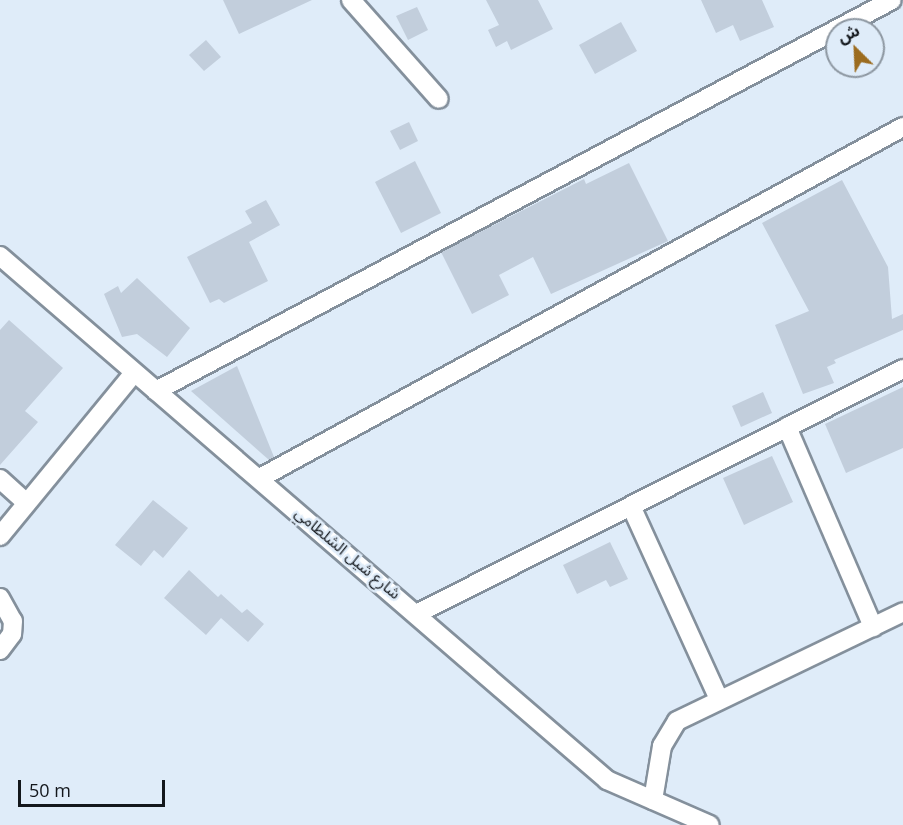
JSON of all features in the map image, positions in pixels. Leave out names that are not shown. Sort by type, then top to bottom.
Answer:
[{"type":"street","points":[[351,0],[439,99]]},
{"type":"street","points":[[156,391],[892,0]]},
{"type":"street","points":[[260,478],[903,126]]},
{"type":"street","name":"شارع شيل الشلطامي","points":[[0,256],[134,373],[418,613],[607,780],[710,825]]},
{"type":"street","points":[[418,613],[903,369]]},
{"type":"street","points":[[0,536],[134,373]]},
{"type":"street","points":[[787,427],[873,627]]},
{"type":"street","points":[[0,479],[27,503]]},
{"type":"street","points":[[631,506],[719,699]]},
{"type":"street","points":[[0,598],[13,621],[12,634],[0,650]]},
{"type":"street","points":[[653,800],[669,729],[685,716],[903,612]]},
{"type":"building","points":[[223,0],[312,0],[239,34]]},
{"type":"building","points":[[486,0],[538,0],[553,29],[511,50],[507,41],[496,47],[488,30],[499,25]]},
{"type":"building","points":[[701,0],[762,0],[774,27],[740,41],[733,25],[716,33]]},
{"type":"building","points":[[417,7],[428,30],[408,40],[396,16]]},
{"type":"building","points":[[621,22],[637,51],[595,74],[579,45]]},
{"type":"building","points":[[206,40],[221,57],[204,71],[189,55]]},
{"type":"building","points":[[409,122],[418,141],[400,150],[390,131]]},
{"type":"building","points":[[415,161],[441,213],[401,233],[375,182]]},
{"type":"building","points":[[629,163],[668,241],[551,294],[533,257],[499,275],[509,295],[472,314],[441,252],[584,179],[586,184]]},
{"type":"building","points":[[842,180],[888,267],[892,319],[903,314],[903,330],[834,360],[836,363],[827,367],[834,383],[803,394],[775,325],[809,311],[762,223]]},
{"type":"building","points":[[266,200],[280,225],[249,242],[268,281],[224,303],[219,299],[210,303],[187,257],[252,223],[245,211]]},
{"type":"building","points":[[137,278],[190,328],[167,357],[137,334],[122,337],[104,294],[118,286],[121,293]]},
{"type":"building","points":[[9,320],[63,368],[25,411],[38,422],[0,465],[0,330]]},
{"type":"building","points":[[237,366],[274,457],[269,460],[191,391]]},
{"type":"building","points":[[903,387],[903,448],[846,473],[825,424]]},
{"type":"building","points":[[763,392],[772,413],[741,427],[732,406]]},
{"type":"building","points":[[772,456],[793,502],[744,525],[723,478]]},
{"type":"building","points":[[153,500],[188,528],[163,558],[154,550],[141,566],[115,545]]},
{"type":"building","points":[[610,542],[628,579],[610,587],[606,580],[577,594],[563,565]]},
{"type":"building","points":[[189,570],[218,597],[221,594],[242,613],[247,609],[264,624],[248,642],[221,618],[206,635],[164,598]]}]
